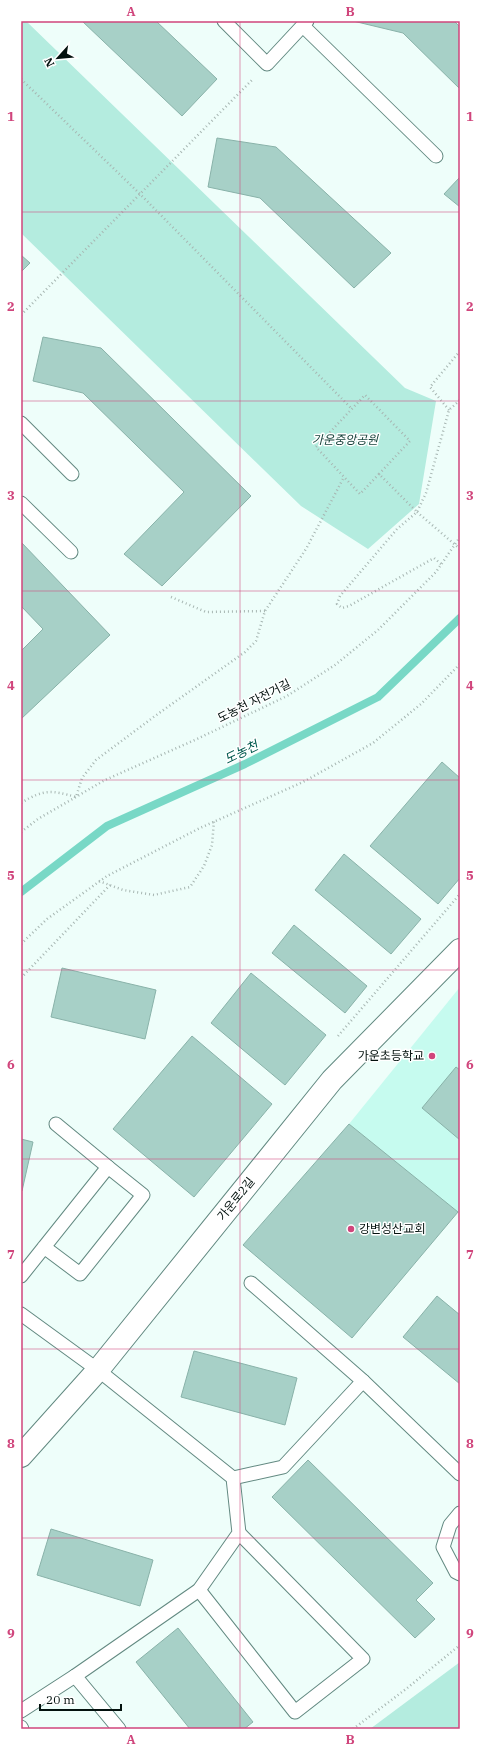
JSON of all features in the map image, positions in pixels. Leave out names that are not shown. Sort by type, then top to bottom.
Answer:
[{"type":"street","name":"가운로2길","points":[[21,1456],[98,1370],[332,1080],[460,950]]},
{"type":"lane","points":[[224,21],[267,64],[305,23],[436,156]]},
{"type":"lane","points":[[21,423],[72,474]]},
{"type":"lane","points":[[21,503],[71,552]]},
{"type":"lane","points":[[44,1247],[80,1274],[143,1195],[56,1124]]},
{"type":"lane","points":[[21,1276],[108,1167]]},
{"type":"lane","points":[[250,1283],[363,1381],[460,1474]]},
{"type":"lane","points":[[21,1314],[98,1370],[233,1478],[239,1533],[363,1658],[295,1712],[199,1590]]},
{"type":"lane","points":[[233,1478],[283,1467],[363,1381]]},
{"type":"lane","points":[[460,1513],[450,1525],[443,1547],[456,1572],[460,1574]]},
{"type":"lane","points":[[23,1704],[75,1676],[199,1590],[239,1533]]},
{"type":"lane","points":[[75,1676],[118,1729]]},
{"type":"path","points":[[21,316],[267,64]]},
{"type":"path","points":[[21,79],[140,194],[352,409]]},
{"type":"path","points":[[449,410],[430,387],[460,351]]},
{"type":"path","points":[[365,395],[410,441],[360,494],[316,447],[352,409],[365,395]]},
{"type":"path","points":[[441,564],[434,558],[349,606],[342,608],[337,604],[340,596],[397,529],[417,512],[426,493],[449,410],[460,400]]},
{"type":"path","points":[[379,474],[417,512],[460,549]]},
{"type":"path","points":[[21,803],[34,795],[55,791],[76,797],[82,778],[96,760],[245,652],[256,641],[264,611],[306,549],[344,477]]},
{"type":"path","name":"도농천 자전거길","points":[[21,832],[38,820],[105,780],[197,739],[293,692],[335,665],[378,630],[436,572],[460,537]]},
{"type":"path","points":[[171,597],[206,612],[264,611]]},
{"type":"path","points":[[21,944],[47,919],[107,876],[214,821],[303,782],[373,743],[421,704],[460,664]]},
{"type":"path","points":[[99,881],[123,890],[154,895],[190,887],[204,866],[212,844],[214,821]]},
{"type":"path","points":[[21,978],[110,885]]},
{"type":"path","points":[[353,1729],[406,1689],[460,1645]]},
{"type":"shaded area","name":"가운초등학교","points":[[460,987],[460,1214],[349,1124]]},
{"type":"green space","name":"가운중앙공원","points":[[21,21],[26,21],[405,388],[436,401],[419,504],[368,549],[301,506],[21,233]]},
{"type":"green space","points":[[460,1662],[460,1729],[370,1729]]},
{"type":"building","points":[[82,21],[156,21],[217,79],[182,116]]},
{"type":"building","points":[[353,21],[454,21],[460,27],[460,89],[403,33]]},
{"type":"building","points":[[217,138],[276,147],[391,253],[354,288],[260,198],[208,187]]},
{"type":"building","points":[[460,177],[460,207],[444,194]]},
{"type":"building","points":[[21,255],[30,263],[21,272]]},
{"type":"building","points":[[43,337],[101,348],[251,496],[162,586],[124,554],[184,492],[83,393],[33,381]]},
{"type":"building","points":[[21,542],[110,635],[21,719],[21,651],[43,629],[21,606]]},
{"type":"building","points":[[442,762],[460,778],[460,878],[438,904],[370,846]]},
{"type":"building","points":[[344,854],[421,919],[391,954],[315,890]]},
{"type":"building","points":[[294,925],[367,986],[345,1013],[272,953]]},
{"type":"building","points":[[62,968],[156,990],[145,1039],[51,1017]]},
{"type":"building","points":[[251,973],[326,1035],[285,1085],[211,1023]]},
{"type":"building","points":[[192,1036],[272,1104],[194,1197],[113,1129]]},
{"type":"building","points":[[456,1067],[460,1070],[460,1140],[422,1108]]},
{"type":"building","name":"강변성산교회","points":[[349,1124],[458,1212],[352,1338],[243,1245]]},
{"type":"building","points":[[21,1139],[33,1142],[22,1191],[21,1191]]},
{"type":"building","points":[[437,1296],[460,1315],[460,1384],[403,1337]]},
{"type":"building","points":[[194,1351],[297,1378],[285,1425],[181,1397]]},
{"type":"building","points":[[308,1460],[433,1583],[416,1600],[435,1619],[415,1638],[272,1497]]},
{"type":"building","points":[[51,1529],[153,1560],[140,1606],[37,1575]]},
{"type":"building","points":[[178,1628],[253,1722],[244,1729],[190,1729],[136,1662]]},
{"type":"waterway","name":"도농천","points":[[21,892],[107,826],[245,764],[378,697],[460,618]]},
{"type":"place","name":"가운초등학교","points":[[432,1056]]},
{"type":"place","name":"강변성산교회","points":[[351,1229]]}]
